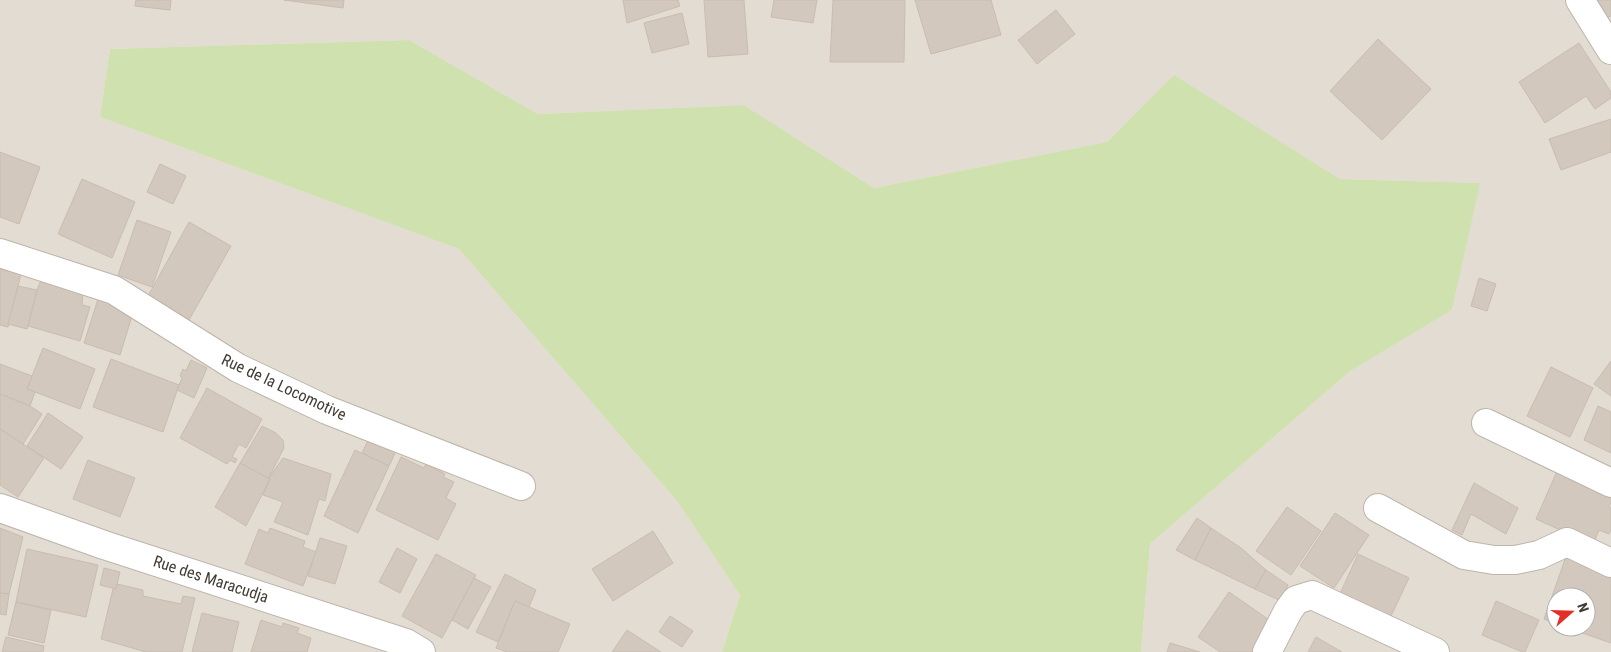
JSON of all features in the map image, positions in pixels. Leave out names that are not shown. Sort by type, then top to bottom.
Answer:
[{"type":"street","points":[[1580,0],[1609,42]]},
{"type":"street","name":"Rue de la Locomotive","points":[[0,253],[114,290],[238,368],[328,410],[520,486]]},
{"type":"street","points":[[1486,423],[1611,483]]},
{"type":"street","name":"Rue des Maracudja","points":[[0,508],[104,545],[406,643],[421,652]]},
{"type":"street","points":[[1378,508],[1464,555],[1494,560],[1515,560],[1539,555],[1566,542],[1611,563]]},
{"type":"street","points":[[1267,652],[1288,611],[1296,600],[1312,595],[1435,652]]},
{"type":"shaded area","points":[[0,0],[1611,0],[1611,652],[1141,652],[1150,544],[1349,372],[1452,310],[1479,183],[1340,179],[1174,76],[1107,142],[874,188],[744,105],[538,114],[409,40],[110,49],[100,117],[459,249],[677,501],[740,595],[722,652],[0,652]]},
{"type":"green space","points":[[409,40],[538,114],[744,105],[874,188],[1107,142],[1174,75],[1340,179],[1480,183],[1452,310],[1349,372],[1150,544],[1141,652],[722,652],[740,595],[677,501],[459,249],[100,117],[110,49]]},
{"type":"building","points":[[136,0],[171,0],[170,10],[135,6]]},
{"type":"building","points":[[284,0],[344,0],[343,8]]},
{"type":"building","points":[[623,0],[678,0],[680,6],[627,23]]},
{"type":"building","points":[[704,0],[744,0],[748,54],[708,57]]},
{"type":"building","points":[[774,0],[817,0],[813,23],[771,17]]},
{"type":"building","points":[[833,0],[905,0],[904,62],[830,62]]},
{"type":"building","points":[[915,0],[991,0],[1001,35],[931,54]]},
{"type":"building","points":[[1597,0],[1611,0],[1611,16],[1604,19]]},
{"type":"building","points":[[1056,10],[1075,34],[1037,64],[1018,40]]},
{"type":"building","points":[[682,13],[689,44],[652,53],[644,23]]},
{"type":"building","points":[[1378,39],[1431,89],[1382,140],[1330,91]]},
{"type":"building","points":[[1579,43],[1611,92],[1611,98],[1595,109],[1586,96],[1545,123],[1519,82]]},
{"type":"building","points":[[1611,119],[1611,152],[1561,170],[1549,139]]},
{"type":"building","points":[[0,152],[40,167],[19,224],[0,217]]},
{"type":"building","points":[[160,164],[186,176],[173,204],[147,192]]},
{"type":"building","points":[[82,179],[135,202],[112,258],[58,234]]},
{"type":"building","points":[[137,220],[171,232],[152,287],[118,275]]},
{"type":"building","points":[[189,222],[231,246],[189,320],[148,296]]},
{"type":"building","points":[[0,269],[21,274],[8,327],[0,325]]},
{"type":"building","points":[[1479,278],[1496,284],[1487,311],[1471,306]]},
{"type":"building","points":[[41,280],[83,291],[82,305],[90,307],[80,341],[28,326]]},
{"type":"building","points":[[18,286],[37,290],[27,329],[8,324]]},
{"type":"building","points":[[98,299],[122,308],[122,313],[132,316],[120,355],[84,343]]},
{"type":"building","points":[[43,348],[95,369],[80,409],[27,389]]},
{"type":"building","points":[[111,359],[179,385],[163,432],[93,407]]},
{"type":"building","points":[[191,360],[207,368],[194,398],[177,390],[182,378],[180,376],[183,369],[186,371]]},
{"type":"building","points":[[1611,361],[1611,396],[1594,384]]},
{"type":"building","points":[[0,364],[32,376],[27,389],[35,392],[30,406],[0,394]]},
{"type":"building","points":[[1551,367],[1593,388],[1570,437],[1527,416]]},
{"type":"building","points":[[207,388],[262,419],[246,448],[239,444],[232,457],[237,459],[235,463],[230,460],[227,464],[180,438]]},
{"type":"building","points":[[0,394],[30,406],[42,414],[23,444],[0,429]]},
{"type":"building","points":[[1598,406],[1611,412],[1611,453],[1584,440]]},
{"type":"building","points":[[48,413],[83,437],[61,469],[27,446]]},
{"type":"building","points":[[262,426],[276,433],[283,440],[284,448],[268,479],[240,463]]},
{"type":"building","points":[[0,429],[44,458],[18,497],[0,485]]},
{"type":"building","points":[[371,434],[398,447],[389,466],[362,453]]},
{"type":"building","points":[[355,450],[389,466],[358,533],[324,516]]},
{"type":"building","points":[[401,457],[424,468],[426,464],[445,474],[443,477],[454,482],[446,498],[456,504],[438,540],[376,510]]},
{"type":"building","points":[[283,458],[331,474],[325,501],[319,499],[308,535],[274,522],[283,502],[263,495],[270,479],[268,479]]},
{"type":"building","points":[[88,460],[135,478],[120,517],[73,499]]},
{"type":"building","points":[[240,463],[270,479],[246,526],[215,507]]},
{"type":"building","points":[[1558,469],[1611,492],[1609,507],[1611,508],[1611,530],[1609,534],[1599,530],[1593,545],[1536,519]]},
{"type":"building","points":[[1474,483],[1518,508],[1506,534],[1471,514],[1462,535],[1452,530]]},
{"type":"building","points":[[1287,507],[1321,531],[1291,575],[1256,551]]},
{"type":"building","points":[[1335,513],[1369,535],[1334,588],[1300,566]]},
{"type":"building","points":[[1197,518],[1211,528],[1195,560],[1176,550]]},
{"type":"building","points":[[0,528],[23,537],[9,594],[0,593]]},
{"type":"building","points":[[270,528],[305,541],[303,547],[316,552],[303,586],[245,564],[259,529],[268,533]]},
{"type":"building","points":[[1211,528],[1241,548],[1266,570],[1255,589],[1195,560]]},
{"type":"building","points":[[653,531],[673,563],[613,601],[592,569]]},
{"type":"building","points":[[320,538],[347,546],[335,584],[308,576]]},
{"type":"building","points":[[397,548],[417,559],[400,593],[379,582]]},
{"type":"building","points":[[27,549],[98,565],[86,617],[16,602]]},
{"type":"building","points":[[1568,551],[1611,566],[1611,643],[1594,637],[1596,637],[1596,587],[1555,587]]},
{"type":"building","points":[[436,554],[476,575],[442,638],[402,616]]},
{"type":"building","points":[[1358,554],[1409,578],[1390,618],[1340,594]]},
{"type":"building","points":[[104,568],[120,572],[116,589],[100,585]]},
{"type":"building","points":[[1266,570],[1288,585],[1281,601],[1255,589]]},
{"type":"building","points":[[505,574],[536,590],[529,607],[515,601],[498,642],[476,632]]},
{"type":"building","points":[[474,578],[491,587],[468,629],[452,620]]},
{"type":"building","points":[[117,584],[143,590],[143,596],[181,604],[183,596],[195,598],[182,652],[146,652],[101,639],[113,589],[116,589]]},
{"type":"building","points":[[1229,592],[1275,624],[1256,652],[1220,652],[1198,637]]},
{"type":"building","points":[[0,593],[9,594],[6,615],[0,614]]},
{"type":"building","points":[[515,601],[570,624],[558,652],[507,652],[496,648]]},
{"type":"building","points":[[1496,601],[1539,620],[1525,652],[1482,635]]},
{"type":"building","points":[[16,602],[51,610],[44,643],[8,635]]},
{"type":"building","points":[[202,613],[239,622],[232,652],[192,652]]},
{"type":"building","points":[[670,616],[693,631],[682,647],[659,632]]},
{"type":"building","points":[[261,620],[282,627],[283,623],[299,628],[297,633],[311,638],[307,652],[251,652]]},
{"type":"building","points":[[627,630],[661,652],[612,652]]},
{"type":"building","points":[[6,637],[44,646],[43,652],[2,652]]},
{"type":"building","points":[[1316,637],[1342,652],[1308,652]]},
{"type":"building","points":[[1170,643],[1200,652],[1167,652]]}]
